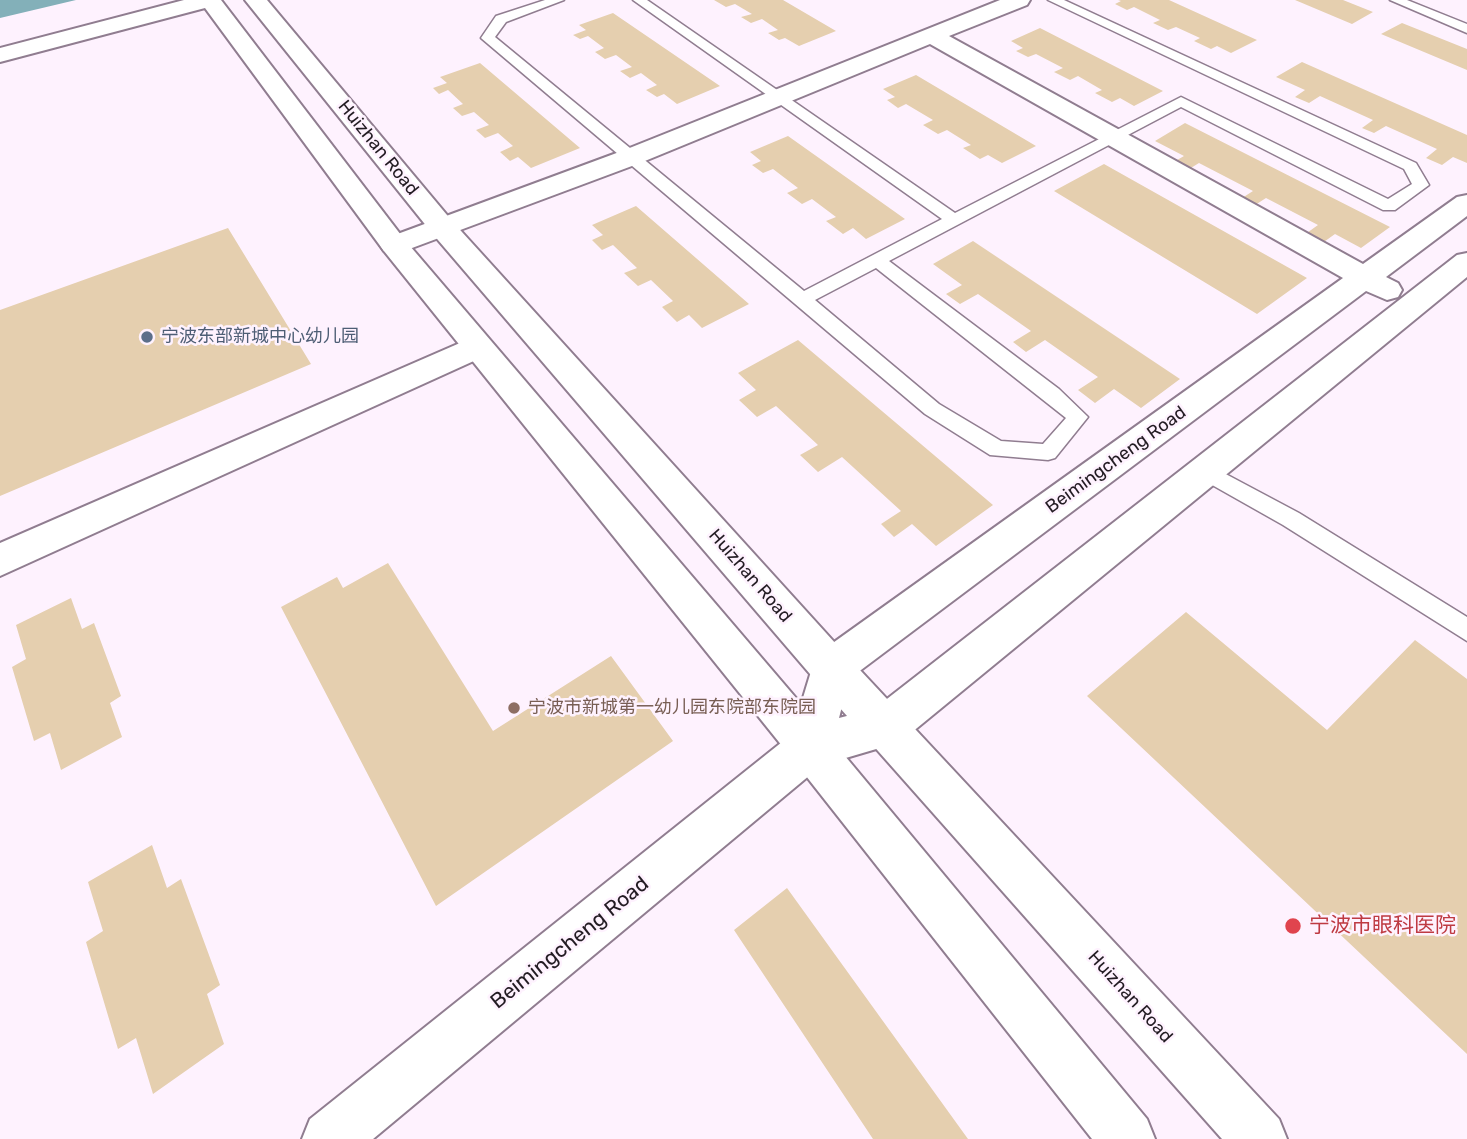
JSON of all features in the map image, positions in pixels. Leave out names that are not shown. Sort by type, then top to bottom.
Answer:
[{"type":"street","points":[[0,55],[210,0],[394,245],[476,347],[810,747],[1127,1139]]},
{"type":"street","name":"Huizhan Road","points":[[256,0],[442,227],[831,668],[1259,1139]]},
{"type":"street","points":[[394,245],[631,157],[1019,0]]},
{"type":"street","points":[[931,35],[1413,304]]},
{"type":"street","name":"Beimingcheng Road","points":[[831,668],[1467,203]]},
{"type":"street","name":"Beimingcheng Road","points":[[330,1139],[810,747],[885,727],[1467,262]]},
{"type":"street","points":[[0,560],[476,347]]},
{"type":"street","points":[[810,747],[831,668]]},
{"type":"lane","points":[[558,0],[501,19],[488,38],[803,299],[932,410],[997,449],[1048,452],[1078,417],[1052,394],[876,260]]},
{"type":"lane","points":[[639,0],[953,219]]},
{"type":"lane","points":[[803,299],[1181,101],[1389,206],[1421,185],[1410,166],[1054,0]]},
{"type":"lane","points":[[1407,2],[1467,29]]},
{"type":"lane","points":[[1205,471],[1291,519],[1467,630]]},
{"type":"water","points":[[0,0],[76,0],[0,18]]},
{"type":"building","points":[[714,0],[783,0],[836,31],[799,46],[785,38],[779,40],[768,33],[778,30],[762,19],[751,23],[741,17],[752,14],[735,4],[726,7]]},
{"type":"building","points":[[1118,0],[1169,0],[1257,40],[1231,53],[1217,46],[1211,49],[1194,41],[1200,38],[1176,27],[1168,30],[1153,23],[1160,20],[1134,7],[1127,10],[1115,4],[1121,1]]},
{"type":"building","points":[[1295,0],[1343,0],[1373,12],[1352,24]]},
{"type":"building","points":[[613,13],[720,86],[677,104],[664,94],[657,97],[646,90],[657,85],[641,73],[630,78],[620,71],[632,67],[616,55],[605,59],[595,52],[604,48],[588,36],[580,39],[573,35],[586,30],[579,25]]},
{"type":"building","points":[[1402,23],[1467,49],[1467,70],[1381,34]]},
{"type":"building","points":[[1040,28],[1163,91],[1134,106],[1120,98],[1112,102],[1095,93],[1102,90],[1078,76],[1070,80],[1054,72],[1063,68],[1036,54],[1028,57],[1016,51],[1023,48],[1011,41]]},
{"type":"building","points":[[1302,62],[1467,135],[1467,163],[1453,157],[1442,165],[1426,158],[1437,149],[1386,126],[1374,133],[1362,128],[1373,120],[1320,96],[1309,103],[1295,97],[1305,90],[1276,77]]},
{"type":"building","points":[[480,63],[580,148],[531,168],[518,157],[510,161],[500,152],[513,146],[498,133],[485,138],[476,130],[489,125],[474,112],[462,116],[453,108],[463,104],[448,90],[439,94],[433,88],[447,83],[440,77]]},
{"type":"building","points":[[916,75],[1036,146],[1002,163],[988,155],[980,159],[963,148],[971,145],[947,130],[938,134],[923,125],[933,120],[906,104],[898,108],[887,100],[895,97],[883,89]]},
{"type":"building","points":[[1185,123],[1390,227],[1361,248],[1335,234],[1321,244],[1304,235],[1318,225],[1266,198],[1252,207],[1239,200],[1253,191],[1199,163],[1186,171],[1172,163],[1184,156],[1155,141]]},
{"type":"building","points":[[788,136],[905,219],[866,239],[853,228],[843,234],[826,221],[836,217],[812,199],[802,204],[787,193],[798,188],[773,169],[763,173],[752,165],[761,161],[750,152]]},
{"type":"building","points":[[1104,164],[1307,278],[1257,314],[1054,191]]},
{"type":"building","points":[[636,206],[749,304],[702,328],[689,315],[677,322],[662,307],[673,301],[651,280],[638,286],[624,273],[637,268],[613,245],[602,250],[592,240],[603,235],[592,225]]},
{"type":"building","name":"宁波东部新城中心幼儿园","points":[[228,228],[311,364],[0,496],[0,310]]},
{"type":"building","points":[[973,241],[1180,379],[1141,408],[1114,389],[1095,403],[1078,390],[1098,377],[1045,340],[1026,352],[1013,342],[1031,331],[978,294],[960,304],[946,294],[962,285],[933,264]]},
{"type":"building","points":[[798,340],[993,505],[936,546],[912,524],[894,537],[881,524],[901,511],[842,457],[818,472],[800,455],[818,445],[776,406],[757,417],[739,400],[756,390],[738,373]]},
{"type":"building","points":[[388,563],[493,731],[611,656],[673,741],[436,906],[281,607],[337,577],[343,588]]},
{"type":"building","points":[[71,598],[82,629],[94,623],[121,696],[110,703],[122,737],[61,770],[50,733],[34,741],[12,667],[26,659],[16,625]]},
{"type":"building","points":[[1186,612],[1327,730],[1415,640],[1467,679],[1467,1054],[1087,696]]},
{"type":"building","points":[[152,845],[167,888],[181,879],[220,985],[207,994],[224,1044],[153,1094],[136,1038],[118,1049],[86,942],[103,931],[88,882]]},
{"type":"building","points":[[787,888],[968,1139],[873,1139],[734,930]]},
{"type":"place","name":"宁波东部新城中心幼儿园","points":[[147,337]]},
{"type":"place","name":"宁波市新城第一幼儿园东院部东院园","points":[[514,708]]},
{"type":"place","name":"宁波市眼科医院","points":[[1293,926]]}]
